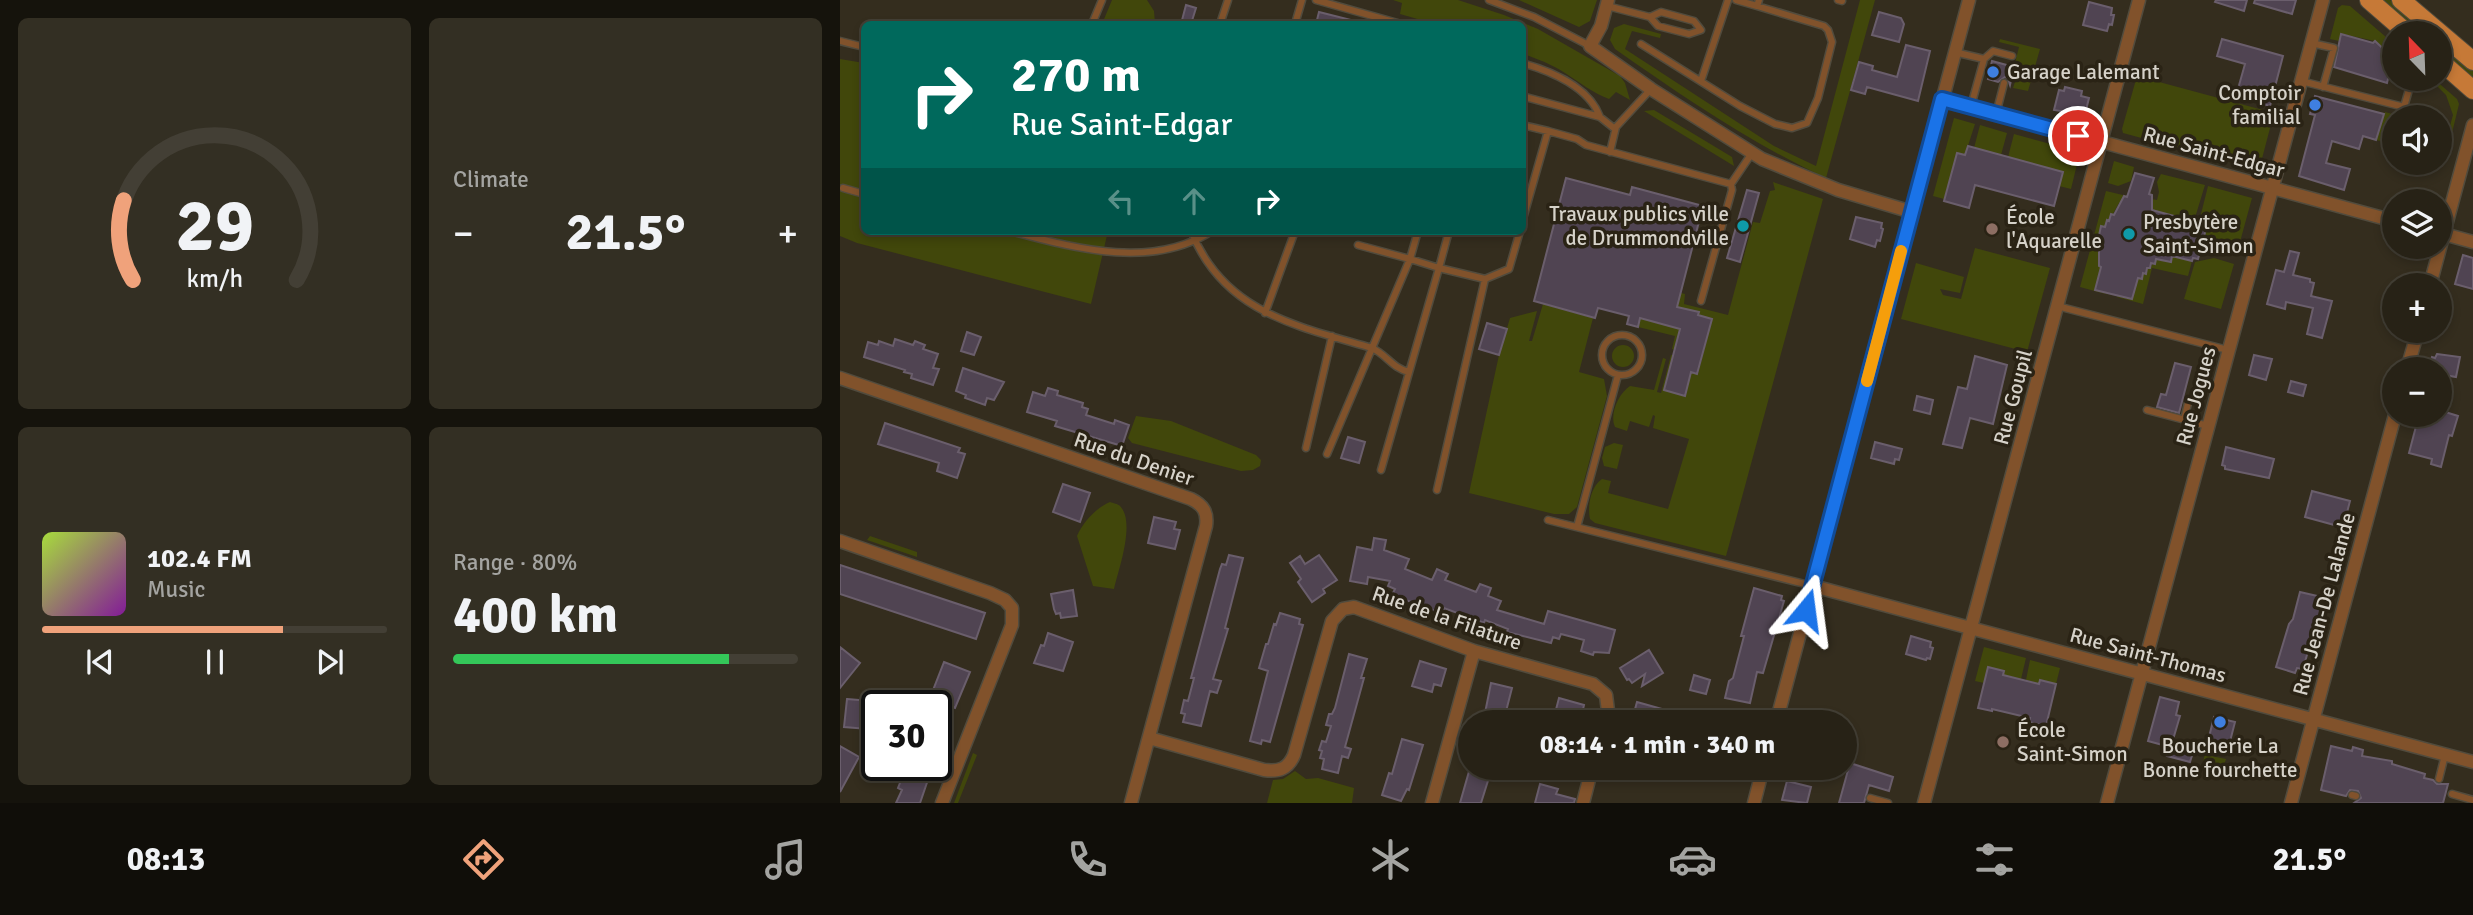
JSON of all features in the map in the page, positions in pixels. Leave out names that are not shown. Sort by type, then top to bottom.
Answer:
[{"type":"main road","points":[[2368,0],[2393,21]]},
{"type":"main road","points":[[2401,0],[2473,61]]},
{"type":"main road","points":[[2452,72],[2473,90]]},
{"type":"street","points":[[1780,710],[1969,0]]},
{"type":"street","name":"Rue Goupil","points":[[1924,803],[2139,0]]},
{"type":"street","name":"Rue Jogues","points":[[2107,803],[2323,0]]},
{"type":"street","points":[[1607,3],[1601,26],[1590,46],[1651,89],[1752,153],[1784,170],[1824,186],[1913,212]]},
{"type":"street","name":"Rue Saint-Edgar","points":[[1942,99],[2382,218]]},
{"type":"street","points":[[2452,207],[2468,163],[2473,125]]},
{"type":"street","points":[[2452,237],[2473,242]]},
{"type":"street","name":"Rue du Denier","points":[[840,378],[1191,499],[1203,506],[1207,518],[1206,526],[1131,803]]},
{"type":"street","name":"Rue Jean-De Lalande","points":[[2291,803],[2392,427]]},
{"type":"street","points":[[840,541],[990,593],[1004,600],[1012,608],[1012,625],[942,803]]},
{"type":"street","name":"Rue Saint-Thomas","points":[[1813,586],[2473,762]]},
{"type":"street","name":"Rue de la Filature","points":[[1149,738],[1264,770],[1283,769],[1294,755],[1332,621],[1338,612],[1348,607],[1360,608],[1474,651],[1593,684],[1606,695],[1608,710]]},
{"type":"street","points":[[1432,803],[1474,651]]},
{"type":"street","points":[[1583,803],[1589,780]]},
{"type":"street","points":[[1754,803],[1760,780]]},
{"type":"lane","points":[[1093,21],[1102,0]]},
{"type":"lane","points":[[1221,21],[1228,0]]},
{"type":"lane","points":[[1296,21],[1302,0]]},
{"type":"lane","points":[[1316,0],[1390,21]]},
{"type":"lane","points":[[1489,0],[1534,17],[1590,46]]},
{"type":"lane","points":[[1701,81],[1728,0]]},
{"type":"lane","points":[[1641,44],[1775,124],[1792,128],[1807,123],[1818,99],[1828,64],[1831,35],[1824,26],[1758,3],[1735,0]]},
{"type":"lane","points":[[1607,3],[1650,17],[1658,26],[1689,34],[1701,30],[1716,34]]},
{"type":"lane","points":[[1650,17],[1661,12],[1695,21],[1701,30]]},
{"type":"lane","points":[[840,41],[861,46]]},
{"type":"lane","points":[[2311,43],[2334,48],[2323,87]]},
{"type":"lane","points":[[1971,107],[1983,61],[1993,51],[2012,56]]},
{"type":"lane","points":[[1954,52],[1991,66]]},
{"type":"lane","points":[[1526,64],[1546,70],[1562,79],[1592,101],[1600,117]]},
{"type":"lane","points":[[2301,81],[2404,107],[2409,91]]},
{"type":"lane","points":[[1996,114],[2004,83]]},
{"type":"lane","points":[[1610,152],[1615,129],[1651,89]]},
{"type":"lane","points":[[1526,97],[1600,117],[1615,129]]},
{"type":"lane","points":[[1526,126],[1577,139],[1586,145],[1610,152],[1731,184]]},
{"type":"lane","points":[[1526,208],[1548,131]]},
{"type":"lane","points":[[1701,301],[1731,194],[1731,184],[1752,153]]},
{"type":"lane","points":[[842,188],[861,193]]},
{"type":"lane","points":[[1026,235],[1076,248],[1137,254],[1195,242],[1206,235]]},
{"type":"lane","points":[[1192,235],[1215,272],[1265,313],[1372,348],[1379,351],[1395,368],[1409,372]]},
{"type":"lane","points":[[1265,313],[1294,235]]},
{"type":"lane","points":[[1327,454],[1410,259],[1417,235]]},
{"type":"lane","points":[[1381,470],[1448,235]]},
{"type":"lane","points":[[1358,245],[1485,279],[1509,269],[1519,235]]},
{"type":"lane","points":[[1437,490],[1485,279]]},
{"type":"lane","points":[[2057,306],[2229,350]]},
{"type":"lane","points":[[1627,335],[1639,343],[1643,357],[1632,374],[1618,376],[1607,369],[1602,351],[1615,336],[1627,335]]},
{"type":"lane","points":[[1306,448],[1332,336]]},
{"type":"lane","points":[[1577,527],[1618,376]]},
{"type":"lane","points":[[2184,420],[2188,403]]},
{"type":"lane","points":[[2147,410],[2208,426]]},
{"type":"lane","points":[[1548,520],[1813,586]]},
{"type":"lane","points":[[2439,779],[2445,755]]},
{"type":"lane","points":[[2452,794],[2473,800]]},
{"type":"lane","points":[[1870,798],[1888,803]]},
{"type":"green space","points":[[1112,0],[1147,0],[1154,11],[1155,21],[1103,21]]},
{"type":"green space","points":[[1393,0],[1458,0],[1519,21],[1424,21],[1400,14],[1402,3]]},
{"type":"green space","points":[[1519,0],[1597,0],[1590,21],[1579,27]]},
{"type":"green space","points":[[1860,0],[1875,0],[1826,178],[1771,150],[1718,118],[1615,49],[1610,40],[1614,28],[1624,24],[1661,34],[1660,38],[1632,31],[1625,49],[1774,146],[1816,166]]},
{"type":"green space","points":[[2380,0],[2390,0],[2415,21],[2405,21]]},
{"type":"green space","points":[[2342,5],[2350,6],[2382,34],[2382,48],[2375,41],[2342,34],[2339,41],[2330,39],[2338,8]]},
{"type":"green space","points":[[1526,24],[1620,76],[1630,100],[1616,92],[1609,99],[1603,97],[1526,55]]},
{"type":"green space","points":[[2000,39],[2040,49],[2028,91],[2013,88],[2019,69],[2014,67],[2019,47],[1999,42]]},
{"type":"green space","points":[[2452,52],[2473,70],[2473,81],[2452,63]]},
{"type":"green space","points":[[840,59],[861,62],[861,235],[1107,235],[1091,304],[857,243],[840,236]]},
{"type":"green space","points":[[2137,76],[2274,113],[2259,170],[2123,133]]},
{"type":"green space","points":[[2442,91],[2448,91],[2459,104],[2452,133],[2452,105],[2450,105]]},
{"type":"green space","points":[[1654,110],[1732,157],[1734,166],[1644,111]]},
{"type":"green space","points":[[1954,118],[1975,124],[1965,155],[1957,153],[1944,199],[1933,196]]},
{"type":"green space","points":[[2382,121],[2382,141],[2376,140]]},
{"type":"green space","points":[[1980,125],[2007,133],[2001,155],[1974,148]]},
{"type":"green space","points":[[2014,134],[2080,152],[2071,189],[2059,186],[2063,172],[2008,157]]},
{"type":"green space","points":[[2114,161],[2134,167],[2131,181],[2118,186],[2108,183]]},
{"type":"green space","points":[[2161,174],[2205,185],[2194,221],[2152,210],[2151,199],[2157,200],[2157,182]]},
{"type":"green space","points":[[1773,182],[1823,199],[1726,556],[1595,523],[1590,519],[1590,502],[1595,486],[1602,479],[1611,481],[1608,493],[1668,509],[1689,439],[1653,428],[1653,415],[1649,427],[1630,421],[1627,431],[1615,427],[1614,410],[1630,386],[1654,390],[1663,358],[1666,359],[1657,392],[1661,393],[1671,355],[1664,390],[1686,395],[1691,372],[1698,374],[1712,319],[1698,315],[1699,312],[1677,307],[1681,293],[1685,294],[1684,304],[1728,315],[1753,222],[1760,223],[1770,191],[1775,190]]},
{"type":"green space","points":[[2208,186],[2252,198],[2237,253],[2230,252],[2221,242],[2204,236],[2207,225],[2199,222]]},
{"type":"green space","points":[[2106,191],[2127,196],[2123,197],[2122,203],[2119,203],[2105,227],[2101,227],[2097,245],[2101,267],[2095,290],[2109,295],[2080,287]]},
{"type":"green space","points":[[1975,248],[2050,268],[2027,352],[1901,319],[1916,263],[1964,277],[1960,293],[1940,289],[1943,295],[1961,299]]},
{"type":"green space","points":[[2173,253],[2192,261],[2188,276],[2152,268],[2143,304],[2117,297],[2132,299],[2138,278],[2142,279],[2143,273],[2146,274],[2147,268],[2150,268],[2156,259],[2170,262]]},
{"type":"green space","points":[[2214,258],[2234,264],[2221,309],[2184,299],[2195,262]]},
{"type":"green space","points":[[1543,304],[1593,318],[1579,372],[1604,379],[1607,396],[1577,507],[1569,514],[1554,514],[1469,493],[1499,355],[1510,318],[1537,311],[1529,341],[1532,341]]},
{"type":"green space","points":[[1640,318],[1680,329],[1675,350],[1672,349],[1675,336],[1638,327]]},
{"type":"green space","points":[[1619,345],[1627,345],[1634,352],[1634,360],[1627,367],[1619,367],[1612,360],[1612,352]]},
{"type":"green space","points":[[1136,416],[1171,421],[1256,455],[1261,460],[1260,466],[1241,471],[1132,443],[1128,438]]},
{"type":"green space","points":[[1614,443],[1623,445],[1617,469],[1604,466],[1602,458],[1605,447]]},
{"type":"green space","points":[[1110,502],[1120,506],[1126,523],[1124,547],[1114,589],[1093,586],[1077,536],[1090,516]]},
{"type":"green space","points":[[870,536],[917,552],[917,557],[867,540]]},
{"type":"green space","points":[[1984,647],[2026,658],[2021,679],[2003,675],[2003,671],[1988,667],[1984,683],[1975,681]]},
{"type":"green space","points":[[2030,660],[2060,668],[2056,684],[2041,680],[2039,684],[2026,680]]},
{"type":"green space","points":[[2206,749],[2212,750],[2211,756],[2226,759],[2222,772],[2202,767]]},
{"type":"green space","points":[[973,753],[977,755],[958,803],[954,803]]},
{"type":"green space","points":[[1295,771],[1306,779],[1318,778],[1354,788],[1352,803],[1267,803],[1273,780],[1283,779]]},
{"type":"building","points":[[2247,0],[2244,11],[2215,2]]},
{"type":"building","points":[[2255,0],[2296,0],[2292,14],[2254,3]]},
{"type":"building","points":[[2089,2],[2112,8],[2112,25],[2109,24],[2107,31],[2083,25]]},
{"type":"building","points":[[1186,5],[1196,8],[1192,21],[1182,21]]},
{"type":"building","points":[[1319,12],[1355,21],[1317,21]]},
{"type":"building","points":[[1879,12],[1901,18],[1904,24],[1899,42],[1872,35]]},
{"type":"building","points":[[2341,34],[2373,43],[2375,41],[2382,48],[2382,81],[2334,67]]},
{"type":"building","points":[[2222,39],[2283,56],[2270,106],[2236,96],[2245,64],[2217,56]]},
{"type":"building","points":[[1906,45],[1930,51],[1918,101],[1867,87],[1865,94],[1851,90],[1859,62],[1873,66],[1872,70],[1897,77]]},
{"type":"building","points":[[1992,61],[2014,67],[2010,85],[2005,77],[1998,82],[1988,79]]},
{"type":"building","points":[[2065,87],[2082,91],[2081,96],[2089,98],[2085,114],[2077,119],[2054,110],[2059,90],[2064,91]]},
{"type":"building","points":[[2315,96],[2382,113],[2376,140],[2363,136],[2359,149],[2332,141],[2326,163],[2350,169],[2344,190],[2299,176],[2315,115],[2310,114]]},
{"type":"building","points":[[1968,146],[2063,172],[2054,206],[1975,185],[1969,208],[1944,201],[1957,153],[1965,155]]},
{"type":"building","name":"Presbytère Saint-Simon","points":[[2135,173],[2154,178],[2149,194],[2152,195],[2152,210],[2207,225],[2198,259],[2193,258],[2192,261],[2172,256],[2171,262],[2156,259],[2155,264],[2151,263],[2150,268],[2147,268],[2146,274],[2143,273],[2142,279],[2138,278],[2132,299],[2095,290],[2101,267],[2097,245],[2101,226],[2105,227],[2124,196],[2127,197]]},
{"type":"building","points":[[1566,178],[1630,195],[1632,187],[1703,206],[1677,307],[1699,312],[1698,315],[1712,319],[1697,374],[1691,372],[1685,396],[1664,390],[1680,329],[1640,318],[1638,327],[1627,324],[1629,316],[1598,308],[1595,318],[1534,301]]},
{"type":"building","name":"Travaux publics ville de Drummondville","points":[[1747,190],[1759,193],[1740,262],[1727,258]]},
{"type":"building","points":[[1856,217],[1882,223],[1880,241],[1877,240],[1875,247],[1850,239]]},
{"type":"building","points":[[2290,251],[2299,253],[2293,275],[2310,279],[2310,282],[2314,283],[2311,296],[2332,301],[2322,338],[2307,334],[2313,308],[2286,302],[2285,309],[2267,304],[2276,270],[2284,272]]},
{"type":"building","points":[[2463,255],[2473,258],[2473,289],[2455,284]]},
{"type":"building","points":[[1487,323],[1507,329],[1499,355],[1479,349]]},
{"type":"building","points":[[967,332],[981,337],[974,355],[961,351]]},
{"type":"building","points":[[895,339],[913,345],[915,341],[925,345],[923,349],[938,354],[933,368],[939,369],[933,385],[911,378],[912,374],[904,372],[905,370],[864,357],[868,342],[878,345],[879,341],[893,346]]},
{"type":"building","points":[[2437,354],[2460,357],[2456,377],[2452,376],[2452,357],[2436,357]]},
{"type":"building","points":[[2254,355],[2272,359],[2266,380],[2249,375]]},
{"type":"building","points":[[1975,356],[2007,365],[1993,424],[1970,418],[1962,448],[1943,444],[1958,387],[1967,389]]},
{"type":"building","points":[[2175,363],[2191,367],[2179,413],[2157,407],[2161,394],[2166,395]]},
{"type":"building","points":[[963,368],[1004,382],[994,400],[987,398],[985,405],[965,398],[966,395],[956,391]]},
{"type":"building","points":[[2291,381],[2306,385],[2303,396],[2288,392]]},
{"type":"building","points":[[1048,388],[1058,391],[1057,395],[1083,403],[1082,407],[1088,409],[1086,415],[1114,424],[1115,420],[1129,425],[1122,446],[1055,426],[1057,421],[1027,412],[1033,392],[1045,396]]},
{"type":"building","points":[[1917,396],[1933,400],[1930,414],[1914,410]]},
{"type":"building","points":[[2452,414],[2458,416],[2452,436],[2449,435],[2441,467],[2431,464],[2432,459],[2409,453],[2416,427],[2452,427]]},
{"type":"building","points":[[885,423],[960,448],[958,452],[965,454],[957,478],[937,471],[939,463],[878,444]]},
{"type":"building","points":[[1348,437],[1365,442],[1359,463],[1341,458]]},
{"type":"building","points":[[1875,442],[1902,449],[1899,460],[1895,459],[1894,464],[1871,458]]},
{"type":"building","points":[[2226,447],[2274,459],[2269,478],[2225,469],[2222,465]]},
{"type":"building","points":[[1063,484],[1090,493],[1080,522],[1053,512]]},
{"type":"building","points":[[2312,491],[2350,501],[2344,524],[2339,523],[2338,526],[2305,517]]},
{"type":"building","points":[[1154,517],[1176,522],[1174,529],[1180,530],[1175,549],[1148,543]]},
{"type":"building","points":[[1374,538],[1386,540],[1384,550],[1409,559],[1405,569],[1432,580],[1437,569],[1448,574],[1445,580],[1476,592],[1480,584],[1491,588],[1488,596],[1501,601],[1497,610],[1544,624],[1548,611],[1615,630],[1609,653],[1594,652],[1593,655],[1581,651],[1584,640],[1561,634],[1559,639],[1553,637],[1551,643],[1507,632],[1508,629],[1485,620],[1484,623],[1477,620],[1476,625],[1461,619],[1463,615],[1444,608],[1443,611],[1437,608],[1436,611],[1392,595],[1395,589],[1388,586],[1390,581],[1368,577],[1367,584],[1350,581],[1357,547],[1372,550]]},
{"type":"building","points":[[1229,555],[1243,558],[1225,628],[1228,629],[1213,679],[1221,681],[1217,693],[1210,691],[1201,726],[1183,722],[1185,714],[1181,713],[1184,700],[1188,701],[1194,678],[1191,678],[1220,569],[1222,564],[1226,565]]},
{"type":"building","points":[[1319,555],[1337,580],[1323,589],[1325,593],[1312,602],[1298,582],[1301,579],[1290,563],[1300,556],[1305,564]]},
{"type":"building","points":[[840,565],[985,613],[976,639],[840,594]]},
{"type":"building","points":[[1754,588],[1782,596],[1781,600],[1784,601],[1763,673],[1757,672],[1750,703],[1725,698],[1729,681],[1733,678]]},
{"type":"building","points":[[1073,590],[1077,616],[1061,618],[1060,613],[1056,614],[1051,594]]},
{"type":"building","points":[[2300,592],[2326,598],[2303,669],[2297,668],[2295,673],[2276,667]]},
{"type":"building","points":[[1280,613],[1300,619],[1299,624],[1303,625],[1270,742],[1262,740],[1261,744],[1250,741],[1268,671],[1259,668]]},
{"type":"building","points":[[1048,633],[1073,642],[1063,671],[1034,663]]},
{"type":"building","points":[[1911,636],[1931,642],[1930,647],[1933,648],[1930,659],[1906,654]]},
{"type":"building","points":[[840,647],[860,663],[840,688]]},
{"type":"building","points":[[1649,650],[1663,673],[1642,686],[1645,674],[1632,683],[1627,680],[1620,668]]},
{"type":"building","points":[[1349,654],[1367,659],[1345,747],[1351,749],[1348,758],[1342,756],[1338,773],[1322,769],[1324,759],[1320,758],[1322,751],[1319,750],[1322,741],[1326,742],[1331,726],[1326,725],[1329,714],[1332,714],[1335,708]]},
{"type":"building","points":[[1420,661],[1446,669],[1441,686],[1434,684],[1432,692],[1412,686]]},
{"type":"building","points":[[944,662],[970,672],[955,708],[952,707],[952,690],[933,690]]},
{"type":"building","points":[[1988,667],[2004,671],[2003,675],[2039,684],[2040,680],[2056,684],[2046,726],[2029,722],[2030,718],[1978,708]]},
{"type":"building","points":[[1694,675],[1710,680],[1706,694],[1690,690]]},
{"type":"building","points":[[1491,683],[1512,688],[1506,710],[1486,710]]},
{"type":"building","points":[[2160,697],[2179,702],[2176,715],[2180,716],[2172,743],[2194,749],[2190,762],[2167,756],[2170,747],[2148,741]]},
{"type":"building","points":[[1559,698],[1584,705],[1583,710],[1556,710]]},
{"type":"building","points":[[847,699],[861,700],[861,728],[844,727]]},
{"type":"building","points":[[1637,702],[1665,710],[1635,710]]},
{"type":"building","points":[[2214,717],[2235,722],[2227,753],[2206,749]]},
{"type":"building","points":[[1402,739],[1423,745],[1409,790],[1407,789],[1401,801],[1382,795],[1389,773],[1392,774]]},
{"type":"building","points":[[840,746],[859,757],[840,792]]},
{"type":"building","points":[[2331,746],[2352,751],[2353,747],[2363,750],[2362,756],[2392,761],[2392,764],[2425,774],[2424,778],[2437,784],[2448,784],[2443,803],[2354,803],[2361,798],[2358,791],[2350,790],[2346,796],[2321,790]]},
{"type":"building","points":[[1857,765],[1893,777],[1889,791],[1869,785],[1864,803],[1839,803],[1845,780],[1857,780]]},
{"type":"building","points":[[1467,780],[1488,780],[1481,803],[1460,803]]},
{"type":"building","points":[[901,781],[928,781],[920,803],[896,803],[902,790],[898,788]]},
{"type":"building","points":[[1787,781],[1811,787],[1807,803],[1782,800]]},
{"type":"building","points":[[1540,784],[1558,789],[1556,794],[1575,799],[1574,803],[1535,803]]},
{"type":"slow traffic","points":[[1867,381],[1901,251]]},
{"type":"place","name":"Garage Lalemant","points":[[1993,72]]},
{"type":"place","name":"Comptoir familial","points":[[2315,105]]},
{"type":"place","name":"Travaux publics ville de Drummondville","points":[[1743,226]]},
{"type":"place","name":"École l'Aquarelle","points":[[1992,229]]},
{"type":"place","name":"Presbytère Saint-Simon","points":[[2129,234]]},
{"type":"place","name":"Boucherie La Bonne fourchette","points":[[2220,722]]},
{"type":"place","name":"École Saint-Simon","points":[[2003,742]]},
{"type":"route","points":[[1806,610],[1942,99],[2078,136]]}]
